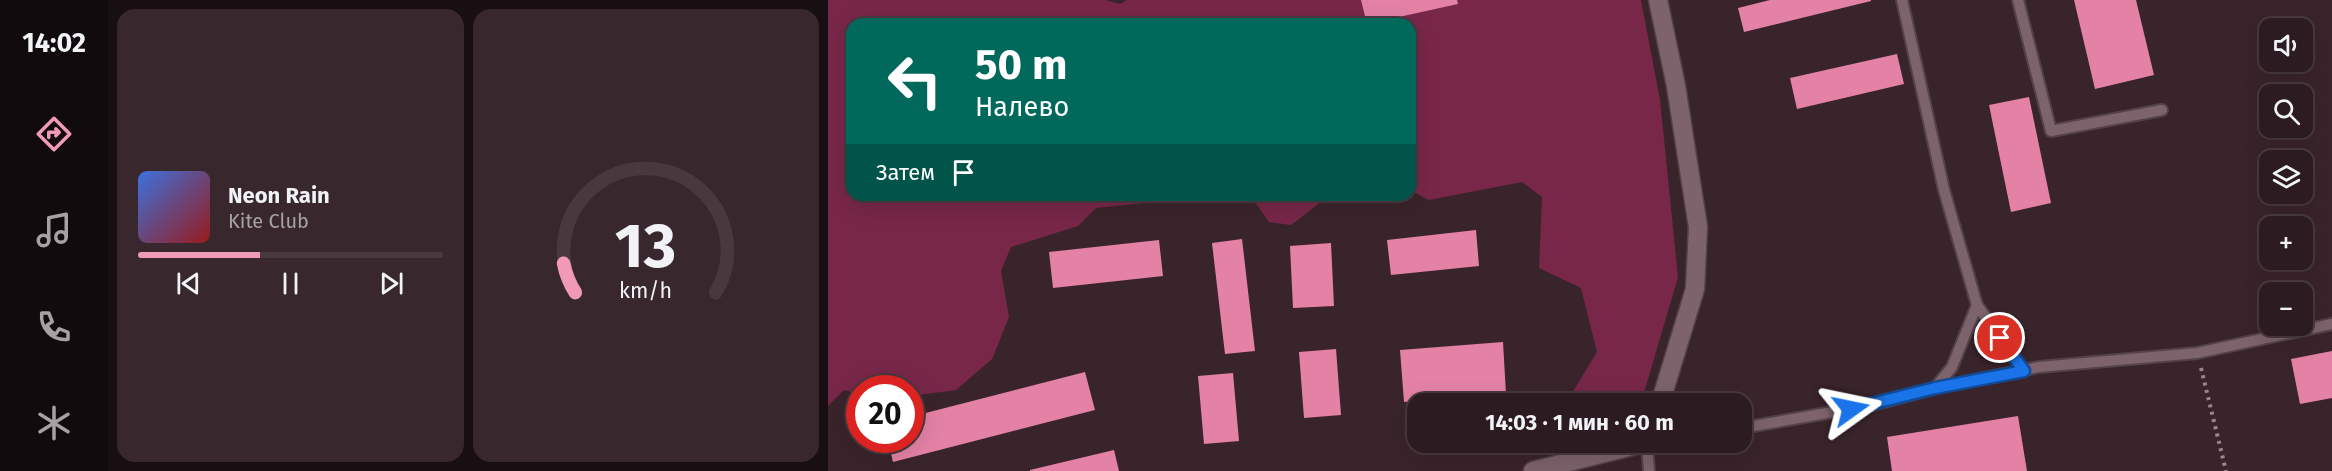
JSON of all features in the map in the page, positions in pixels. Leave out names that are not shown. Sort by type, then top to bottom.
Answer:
[{"type":"street","points":[[1658,0],[1676,86],[1698,227],[1695,289],[1663,393]]},
{"type":"street","points":[[1533,471],[1610,453]]},
{"type":"lane","points":[[1902,0],[1944,190],[1977,305],[2024,371]]},
{"type":"lane","points":[[2018,0],[2051,131],[2162,110]]},
{"type":"lane","points":[[1935,388],[1952,367],[1977,305]]},
{"type":"lane","points":[[1752,426],[1873,405],[1935,388],[2039,367],[2197,353],[2332,324]]},
{"type":"lane","points":[[1649,471],[1651,453]]},
{"type":"path","points":[[2197,353],[2226,471]]},
{"type":"shaded area","points":[[828,0],[1105,0],[1120,4],[1127,0],[1641,0],[1660,100],[1678,277],[1644,393],[1572,393],[1597,352],[1581,288],[1539,268],[1542,197],[1522,182],[1429,200],[1416,193],[1416,18],[846,18],[846,201],[1164,201],[1096,208],[1078,226],[1011,247],[1001,271],[1009,317],[992,359],[956,390],[924,394],[924,375],[846,375],[846,390],[828,406]]},
{"type":"shaded area","points":[[1254,201],[1322,201],[1291,225],[1269,222]]},
{"type":"building","points":[[1361,0],[1457,0],[1458,4],[1394,18],[1366,18]]},
{"type":"building","points":[[1770,0],[1871,1],[1744,32],[1738,8]]},
{"type":"building","points":[[2074,0],[2136,0],[2154,75],[2095,89]]},
{"type":"building","points":[[1897,54],[1904,84],[1797,109],[1790,78]]},
{"type":"building","points":[[2029,97],[2051,203],[2011,212],[1989,105]]},
{"type":"building","points":[[1476,230],[1479,266],[1391,275],[1387,240]]},
{"type":"building","points":[[1242,239],[1255,351],[1225,354],[1212,243]]},
{"type":"building","points":[[1159,240],[1163,276],[1053,288],[1049,252]]},
{"type":"building","points":[[1331,243],[1334,306],[1293,308],[1290,246]]},
{"type":"building","points":[[1503,342],[1506,393],[1407,393],[1407,402],[1404,402],[1400,350]]},
{"type":"building","points":[[1336,349],[1341,415],[1304,418],[1299,352]]},
{"type":"building","points":[[2332,351],[2332,398],[2300,404],[2291,359]]},
{"type":"building","points":[[1085,372],[1095,410],[893,462],[891,453],[924,453],[924,413]]},
{"type":"building","points":[[1233,373],[1239,441],[1204,444],[1198,376]]},
{"type":"building","points":[[2018,416],[2027,471],[1892,471],[1887,437]]},
{"type":"building","points":[[1114,450],[1119,471],[1030,471],[1030,470]]},
{"type":"route","points":[[1851,409],[1935,388],[2024,371],[2000,338]]}]
